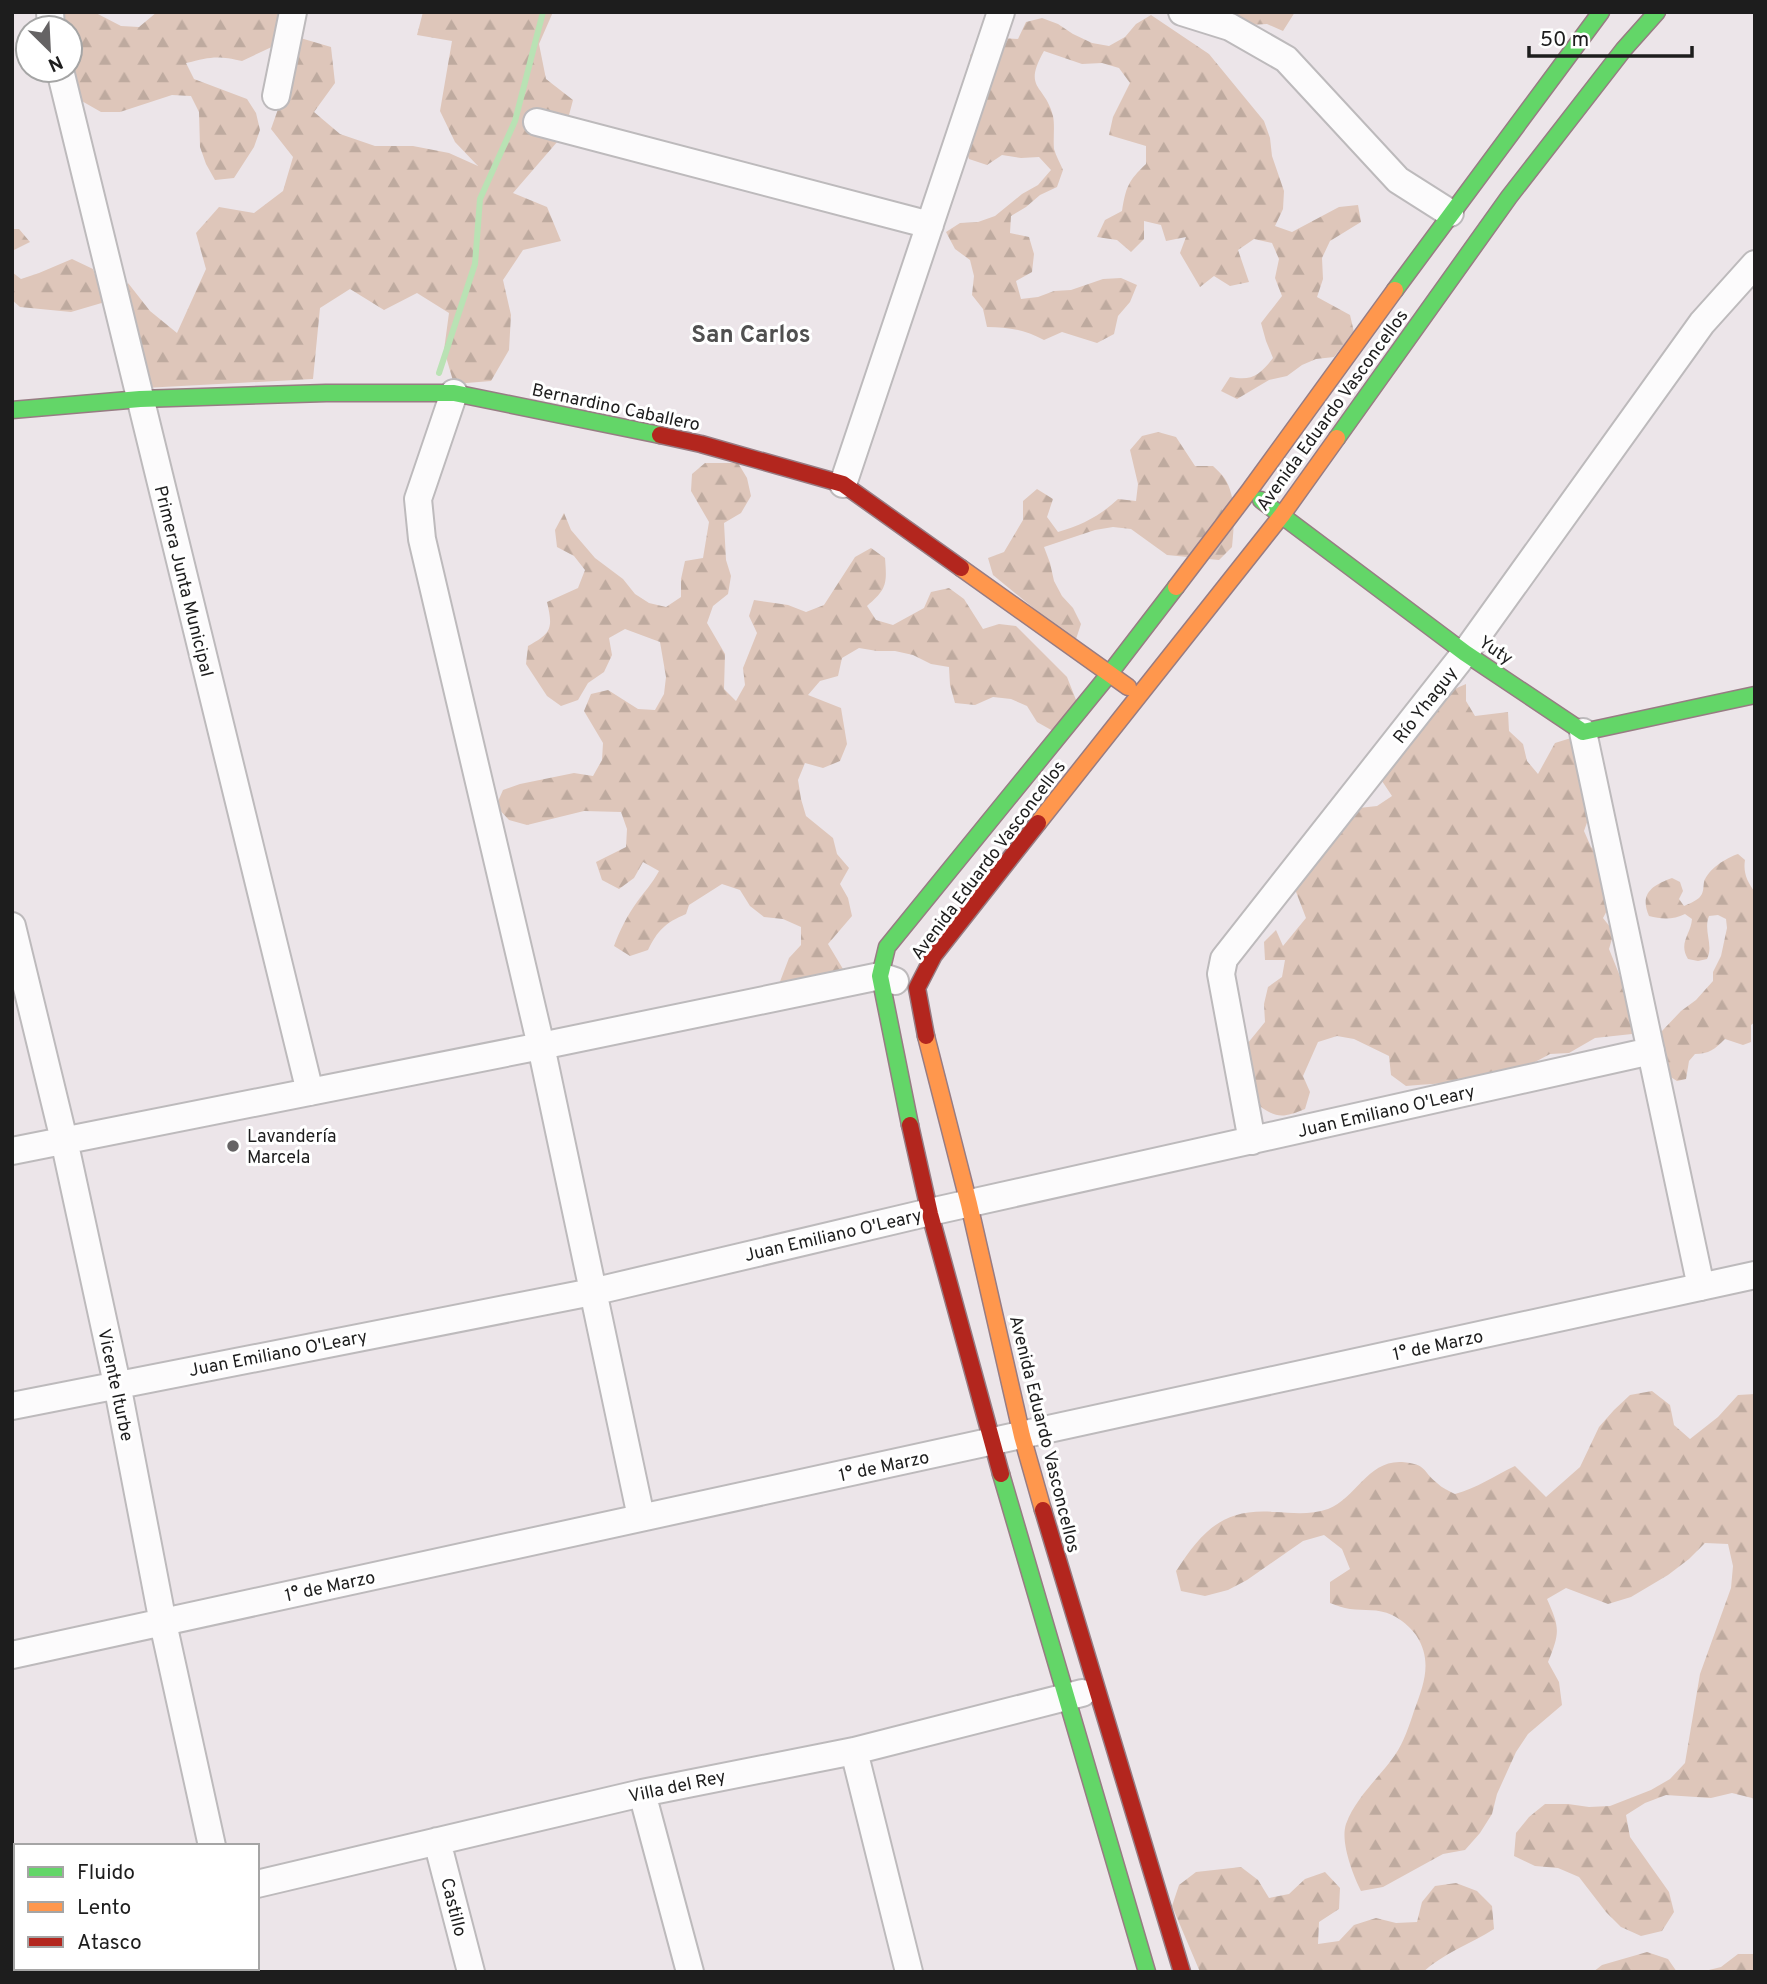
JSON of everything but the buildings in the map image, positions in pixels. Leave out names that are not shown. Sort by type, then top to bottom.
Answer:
[{"type":"street","points":[[276,96],[293,12]]},
{"type":"street","points":[[843,484],[1001,12]]},
{"type":"street","points":[[1182,12],[1230,27],[1286,59],[1398,180],[1450,213]]},
{"type":"street","name":"Avenida Eduardo Vasconcellos","points":[[1182,1972],[1022,1436],[969,1204],[922,1022],[917,988],[934,955],[1282,515],[1509,197],[1624,49],[1657,12]]},
{"type":"street","points":[[1595,14],[1624,49]]},
{"type":"street","name":"Avenida Eduardo Vasconcellos","points":[[1147,1972],[1032,1586],[930,1212],[880,976],[887,947],[1110,673],[1249,491],[1595,14]]},
{"type":"street","name":"Primera Junta Municipal","points":[[63,84],[310,1092]]},
{"type":"street","points":[[537,122],[930,225]]},
{"type":"street","name":"Río Yhaguy","points":[[1252,1141],[1221,974],[1224,959],[1465,653],[1702,323],[1755,264]]},
{"type":"street","name":"Bernardino Caballero","points":[[12,410],[140,400],[326,393],[454,393],[701,444],[843,484],[1140,696]]},
{"type":"street","points":[[454,393],[418,499],[422,539],[541,1046],[641,1517]]},
{"type":"street","name":"Yuty","points":[[1249,491],[1465,653],[1583,732]]},
{"type":"street","points":[[1701,1287],[1583,732],[1755,695]]},
{"type":"street","name":"Vicente Iturbe","points":[[12,926],[64,1140],[117,1384],[163,1623],[212,1844]]},
{"type":"street","points":[[12,1151],[880,976],[917,988]]},
{"type":"street","name":"Juan Emiliano O'Leary","points":[[12,1406],[592,1292],[930,1212],[1651,1051]]},
{"type":"street","name":"1° de Marzo","points":[[12,1655],[1755,1275]]},
{"type":"street","name":"Villa del Rey","points":[[259,1884],[642,1793],[854,1751],[1097,1688]]},
{"type":"street","points":[[854,1751],[909,1972]]},
{"type":"street","points":[[642,1793],[690,1972]]},
{"type":"street","name":"Castillo","points":[[438,1841],[471,1972]]},
{"type":"green space","points":[[94,12],[121,26],[139,27],[157,12],[288,12],[276,45],[242,61],[214,57],[186,63],[194,79],[247,99],[256,113],[260,130],[254,147],[234,178],[215,180],[206,164],[200,147],[199,112],[191,96],[172,95],[120,112],[101,112],[66,92],[67,84],[84,84],[84,14],[51,14]]},
{"type":"green space","points":[[423,12],[553,12],[539,44],[546,79],[573,100],[564,134],[513,193],[547,207],[561,241],[523,250],[503,280],[511,315],[509,350],[491,381],[454,384],[444,350],[449,313],[417,293],[384,310],[350,289],[320,308],[313,379],[144,388],[119,319],[128,283],[150,311],[177,333],[206,269],[196,233],[219,207],[254,213],[283,191],[293,157],[271,129],[283,95],[297,37],[331,47],[335,83],[314,112],[340,134],[375,146],[413,146],[449,153],[478,166],[455,142],[440,111],[452,41],[417,35]]},
{"type":"green space","points":[[1200,12],[1295,12],[1283,31],[1267,24],[1249,25]]},
{"type":"green space","points":[[1151,15],[1209,54],[1264,121],[1284,191],[1283,209],[1275,226],[1292,232],[1339,207],[1358,205],[1361,222],[1330,241],[1322,258],[1323,279],[1317,297],[1350,315],[1354,332],[1334,357],[1316,359],[1302,365],[1287,376],[1269,380],[1237,399],[1221,391],[1230,377],[1254,376],[1273,358],[1261,323],[1282,296],[1275,278],[1279,259],[1272,243],[1254,239],[1238,250],[1249,282],[1230,286],[1214,276],[1200,287],[1180,253],[1186,237],[1166,241],[1161,225],[1144,221],[1144,239],[1131,252],[1117,240],[1097,237],[1105,220],[1122,211],[1129,185],[1146,164],[1146,146],[1109,135],[1113,117],[1130,83],[1119,68],[1102,63],[1082,64],[1044,51],[1035,80],[1053,116],[1054,149],[1063,170],[1057,187],[1040,195],[1011,216],[1010,233],[1029,237],[1034,254],[1032,272],[1016,281],[1021,299],[1071,290],[1103,279],[1121,278],[1137,285],[1130,302],[1118,316],[1114,334],[1097,343],[1062,332],[1044,340],[1017,330],[987,327],[983,309],[972,295],[974,276],[970,260],[955,249],[946,232],[960,223],[978,222],[995,216],[1038,185],[1051,170],[1039,157],[1002,155],[987,165],[969,159],[963,142],[972,73],[970,55],[991,40],[1018,39],[1026,22],[1042,18],[1092,43],[1109,46],[1125,37],[1136,24]]},
{"type":"green space","points":[[12,229],[19,229],[30,242],[14,250],[12,254]]},
{"type":"green space","points":[[72,259],[93,269],[105,302],[71,312],[20,307],[12,300],[12,272],[21,279]]},
{"type":"green space","points":[[1158,432],[1176,437],[1195,466],[1213,466],[1225,479],[1233,503],[1232,547],[1219,560],[1167,555],[1131,529],[1113,527],[1095,530],[1044,547],[1054,581],[1081,624],[1075,642],[993,575],[988,558],[1004,552],[1023,520],[1023,501],[1037,489],[1053,499],[1047,517],[1058,532],[1090,519],[1118,499],[1136,501],[1138,484],[1130,450],[1142,436]]},
{"type":"green space","points":[[705,463],[738,463],[747,478],[751,496],[741,513],[724,523],[726,560],[731,576],[728,594],[713,606],[707,623],[725,654],[724,689],[736,701],[745,685],[743,668],[757,633],[749,616],[754,600],[788,605],[806,612],[824,605],[855,557],[871,548],[885,558],[886,567],[882,590],[867,606],[876,620],[893,625],[924,608],[931,592],[949,588],[964,599],[983,629],[999,624],[1016,626],[1067,677],[1080,710],[1053,731],[1037,722],[1027,706],[1011,699],[993,697],[975,705],[955,703],[949,667],[931,664],[913,655],[895,651],[859,648],[842,658],[838,676],[820,681],[808,695],[841,708],[847,744],[840,761],[823,768],[805,763],[798,780],[806,816],[833,838],[837,854],[849,868],[840,884],[848,898],[852,916],[828,944],[846,974],[776,992],[789,958],[801,945],[801,927],[783,919],[764,917],[750,906],[740,890],[722,884],[689,905],[686,914],[663,928],[648,950],[630,956],[614,946],[630,913],[659,871],[643,862],[634,878],[619,889],[602,880],[596,862],[626,847],[627,829],[621,812],[584,811],[527,825],[509,820],[496,806],[503,790],[520,784],[574,773],[593,776],[602,760],[603,743],[584,711],[591,694],[608,690],[638,709],[655,710],[664,694],[666,677],[660,642],[625,629],[609,638],[612,655],[604,672],[588,683],[578,700],[561,706],[547,696],[526,664],[528,646],[549,629],[547,602],[578,588],[585,570],[574,556],[557,547],[555,530],[564,513],[571,530],[595,558],[623,579],[635,594],[649,603],[666,607],[681,597],[685,561],[703,558],[709,522],[691,491],[692,474]]},
{"type":"green space","points":[[1466,684],[1466,701],[1475,716],[1508,712],[1509,731],[1523,744],[1527,761],[1538,774],[1555,743],[1571,738],[1596,797],[1584,831],[1591,847],[1618,871],[1611,903],[1603,918],[1614,932],[1609,949],[1636,1016],[1632,1034],[1595,1038],[1569,1053],[1550,1054],[1535,1062],[1533,1080],[1406,1086],[1391,1075],[1389,1056],[1354,1039],[1337,1036],[1318,1042],[1303,1076],[1310,1092],[1305,1109],[1284,1115],[1273,1114],[1254,1102],[1243,1049],[1265,1022],[1264,1004],[1268,987],[1282,977],[1285,960],[1265,960],[1264,942],[1276,930],[1283,946],[1306,918],[1293,884],[1324,809],[1377,806],[1392,796],[1382,781],[1378,761],[1412,723],[1441,706],[1450,691]]},
{"type":"green space","points":[[1738,854],[1745,860],[1746,877],[1755,892],[1755,1022],[1751,1025],[1751,1042],[1743,1045],[1725,1039],[1712,1050],[1695,1054],[1689,1061],[1686,1079],[1677,1081],[1669,1076],[1660,1049],[1662,1031],[1713,981],[1713,972],[1721,956],[1727,928],[1726,919],[1718,915],[1709,916],[1707,959],[1688,959],[1684,948],[1692,919],[1685,914],[1667,918],[1649,916],[1646,908],[1647,896],[1654,887],[1672,878],[1680,882],[1683,891],[1679,899],[1684,906],[1701,896],[1706,877],[1713,868]]},
{"type":"green space","points":[[1652,1391],[1670,1405],[1674,1425],[1690,1439],[1718,1417],[1738,1395],[1755,1394],[1755,1800],[1732,1793],[1711,1798],[1666,1795],[1645,1803],[1626,1815],[1630,1837],[1669,1892],[1674,1912],[1662,1931],[1641,1936],[1621,1927],[1579,1877],[1558,1868],[1535,1866],[1514,1856],[1516,1833],[1529,1817],[1545,1804],[1610,1806],[1651,1790],[1670,1779],[1685,1763],[1700,1674],[1731,1588],[1733,1566],[1728,1544],[1705,1543],[1668,1575],[1631,1597],[1608,1604],[1566,1588],[1547,1599],[1557,1630],[1548,1662],[1559,1682],[1562,1705],[1528,1734],[1516,1752],[1497,1794],[1492,1814],[1465,1850],[1443,1854],[1383,1887],[1361,1891],[1346,1849],[1346,1824],[1362,1796],[1395,1755],[1408,1728],[1425,1673],[1424,1654],[1416,1635],[1402,1621],[1387,1613],[1350,1609],[1330,1603],[1330,1582],[1350,1569],[1342,1549],[1324,1535],[1303,1541],[1228,1590],[1205,1596],[1181,1591],[1176,1571],[1205,1533],[1228,1518],[1257,1512],[1302,1513],[1328,1509],[1347,1497],[1371,1473],[1390,1463],[1402,1462],[1420,1466],[1439,1485],[1455,1494],[1515,1466],[1546,1497],[1580,1467],[1599,1427],[1614,1410],[1630,1395]]},
{"type":"green space","points":[[1241,1867],[1258,1880],[1269,1898],[1289,1894],[1305,1879],[1325,1872],[1340,1888],[1339,1909],[1319,1922],[1318,1944],[1339,1941],[1354,1925],[1376,1918],[1396,1923],[1417,1922],[1422,1902],[1435,1886],[1456,1883],[1477,1891],[1492,1906],[1494,1929],[1448,1954],[1423,1972],[1200,1972],[1172,1906],[1179,1885],[1196,1872]]},
{"type":"green space","points":[[1647,1952],[1668,1959],[1677,1972],[1593,1972],[1602,1965]]},
{"type":"green space","points":[[1738,1954],[1755,1954],[1755,1972],[1701,1972],[1721,1967]]},
{"type":"waterway","points":[[439,373],[475,264],[480,199],[515,121],[543,12]]},
{"type":"traffic: fast","points":[[1395,290],[1601,12]]},
{"type":"traffic: fast","points":[[1337,438],[1509,197],[1624,49],[1657,12]]},
{"type":"traffic: fast","points":[[12,410],[140,399],[326,393],[454,393],[660,435]]},
{"type":"traffic: fast","points":[[1261,500],[1465,653],[1583,732],[1755,695]]},
{"type":"traffic: fast","points":[[910,1125],[880,976],[887,947],[1110,673],[1176,587]]},
{"type":"traffic: fast","points":[[1001,1474],[1147,1972]]},
{"type":"traffic: slow","points":[[1176,587],[1395,290]]},
{"type":"traffic: slow","points":[[1038,823],[1282,515],[1337,438]]},
{"type":"traffic: slow","points":[[961,568],[1128,687]]},
{"type":"traffic: slow","points":[[926,1036],[969,1204],[1022,1436],[1043,1510]]},
{"type":"traffic: jam","points":[[660,435],[843,484],[961,568]]},
{"type":"traffic: jam","points":[[926,1036],[917,988],[934,955],[1038,823]]},
{"type":"traffic: jam","points":[[910,1125],[930,1214],[1001,1474]]},
{"type":"traffic: jam","points":[[1043,1510],[1182,1972]]},
{"type":"place","name":"Lavandería Marcela","points":[[233,1146]]},
{"type":"district","name":"San Carlos","points":[[751,334]]}]
